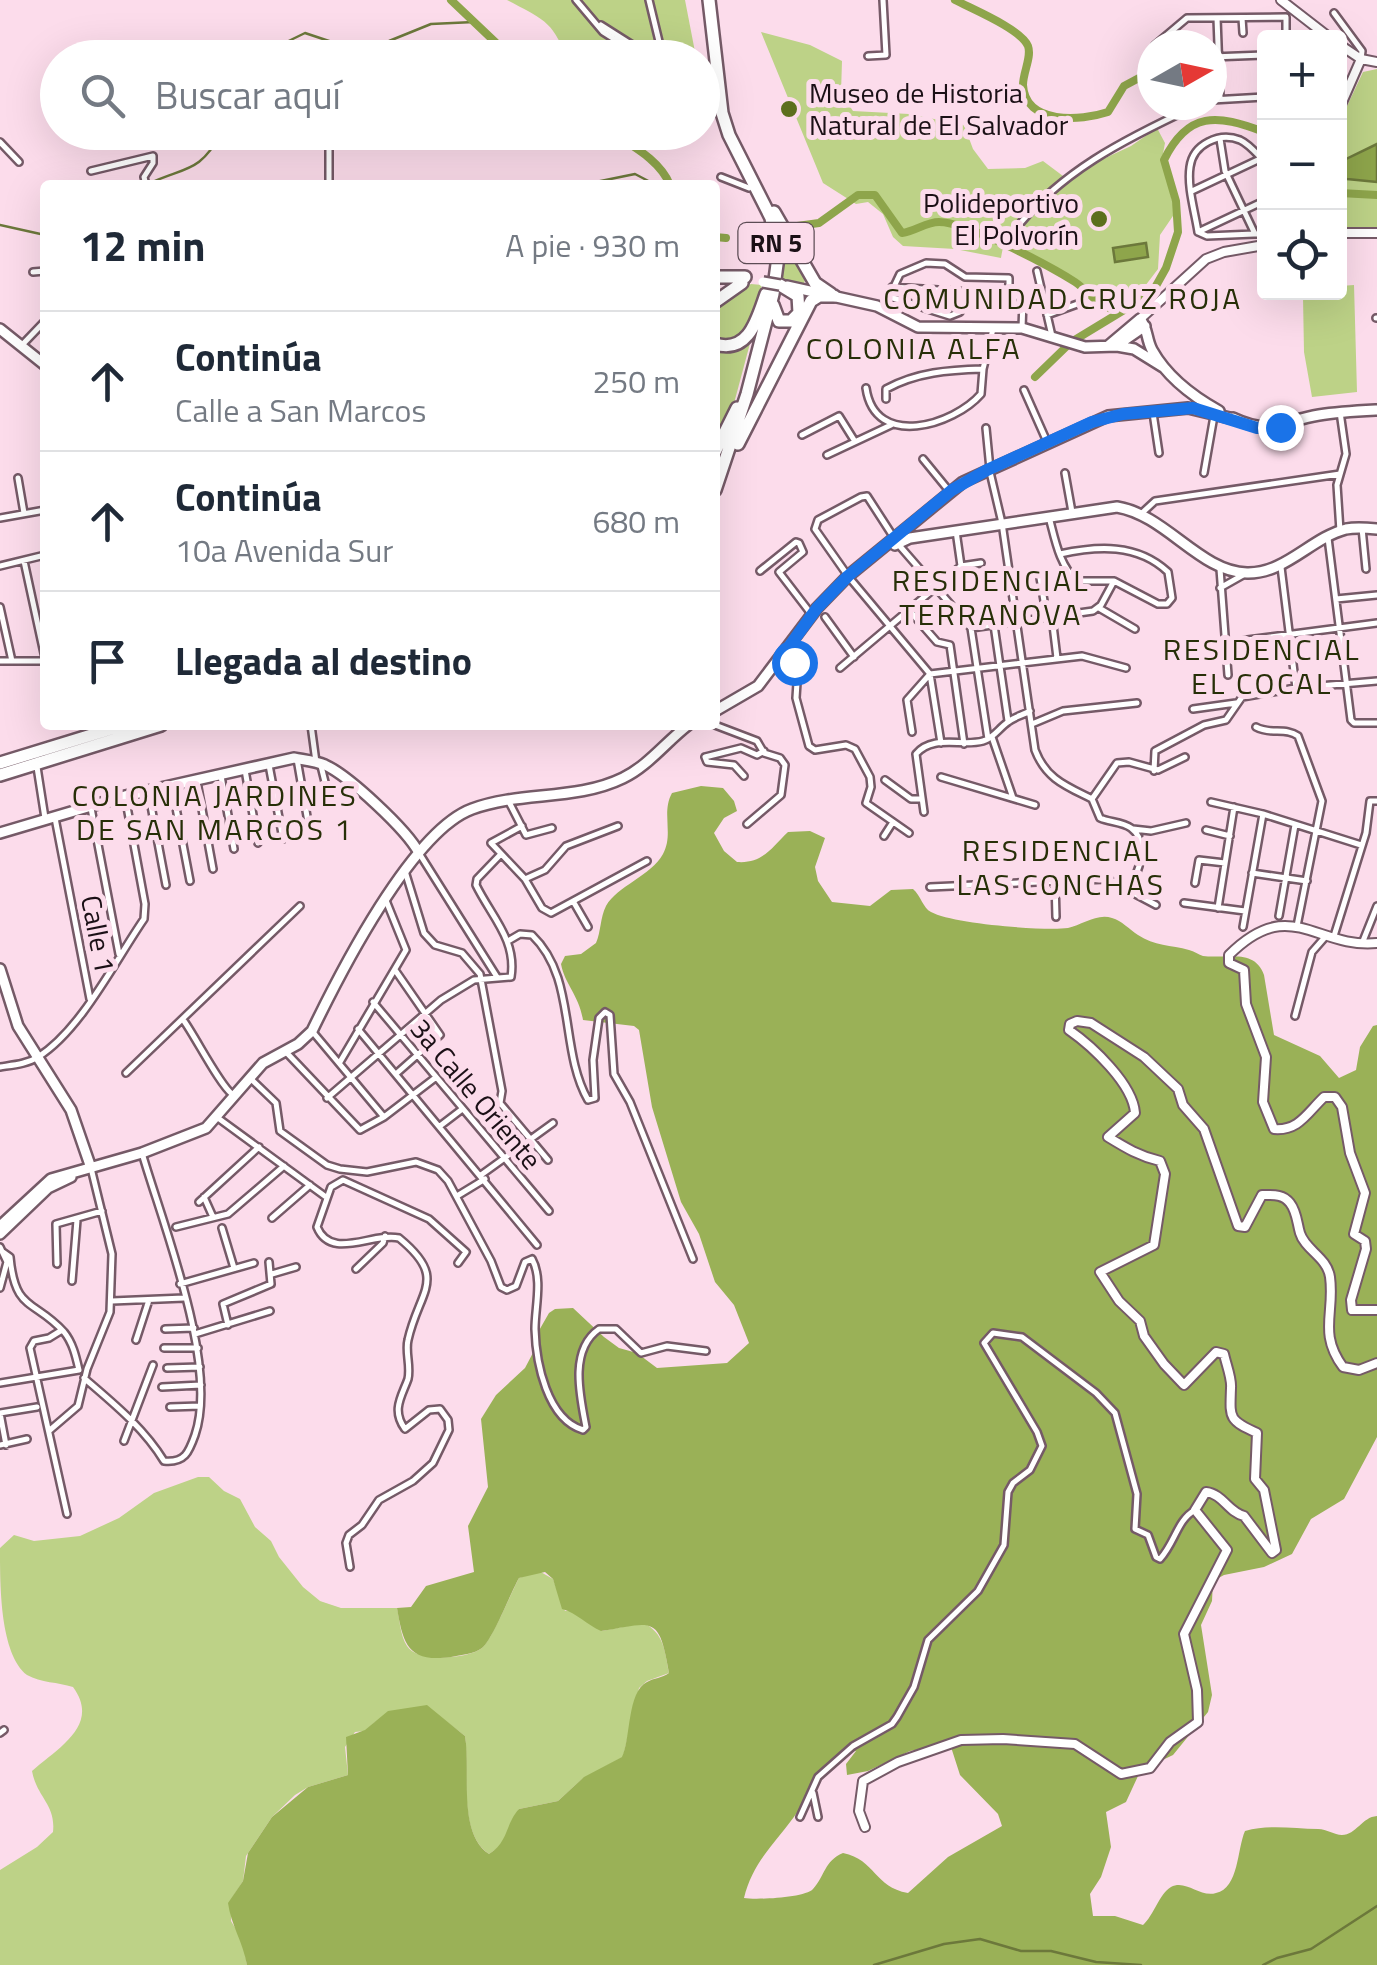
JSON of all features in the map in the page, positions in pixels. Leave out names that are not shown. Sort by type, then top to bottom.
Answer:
[{"type":"highway","name":"RN 5","points":[[701,0],[704,40]]},
{"type":"highway","name":"RN 5","points":[[709,0],[714,40]]},
{"type":"highway","name":"RN 5","points":[[720,95],[722,112],[762,217],[769,246],[771,287],[739,404],[720,442]]},
{"type":"highway","name":"RN 5","points":[[720,126],[772,223],[778,257],[720,478]]},
{"type":"highway","points":[[750,182],[815,283],[834,296]]},
{"type":"highway","points":[[778,257],[786,246],[793,249],[809,280],[806,286],[798,288]]},
{"type":"highway","points":[[720,275],[744,280]]},
{"type":"highway","points":[[720,295],[744,280]]},
{"type":"highway","points":[[720,345],[744,340],[771,287]]},
{"type":"highway","points":[[720,481],[812,301],[819,296],[834,296]]},
{"type":"highway","points":[[0,763],[108,730]]},
{"type":"highway","points":[[0,776],[145,730]]},
{"type":"main road","points":[[744,280],[877,306],[918,328],[1022,328],[1086,348],[1112,346],[1141,352],[1163,366]]},
{"type":"main road","points":[[1112,346],[1144,319],[1150,346],[1163,366],[1183,387],[1234,419]]},
{"type":"main road","points":[[0,329],[40,360]]},
{"type":"main road","points":[[897,542],[950,492],[989,469],[1100,418],[1186,402],[1183,387]]},
{"type":"main road","points":[[1165,408],[1193,408],[1257,428],[1274,428],[1340,412],[1377,410]]},
{"type":"main road","points":[[720,708],[758,686],[812,615],[848,576],[897,542],[1110,507],[1142,514],[1220,567],[1244,572],[1263,571],[1280,564],[1340,531],[1377,529]]},
{"type":"main road","points":[[926,514],[923,528],[933,534]]},
{"type":"main road","points":[[2,1229],[48,1180],[194,1135],[218,1118],[264,1063],[312,1031],[386,898],[443,828],[466,812],[622,779],[682,730]]},
{"type":"main road","points":[[0,832],[172,784],[297,759],[318,762],[361,792],[419,853]]},
{"type":"main road","points":[[0,969],[18,1026],[71,1110],[86,1169]]},
{"type":"main road","points":[[16,1214],[51,1186],[86,1169]]},
{"type":"street","points":[[576,0],[602,32],[615,40]]},
{"type":"street","points":[[649,0],[659,40]]},
{"type":"street","points":[[868,56],[886,55],[883,0]]},
{"type":"street","points":[[1280,0],[1319,30]]},
{"type":"street","points":[[1334,13],[1362,50],[1347,86]]},
{"type":"street","points":[[1173,30],[1187,18],[1286,17],[1286,30]]},
{"type":"street","points":[[1216,30],[1217,18]]},
{"type":"street","points":[[1242,18],[1242,33]]},
{"type":"street","points":[[598,25],[623,40]]},
{"type":"street","points":[[1347,51],[1377,62]]},
{"type":"street","points":[[1227,57],[1257,55]]},
{"type":"street","points":[[1227,99],[1257,97]]},
{"type":"street","points":[[1010,238],[1046,195],[1077,170],[1170,120]]},
{"type":"street","points":[[1198,232],[1189,170],[1196,151],[1220,138],[1244,142],[1257,154]]},
{"type":"street","points":[[1198,232],[1207,236],[1256,234],[1227,175],[1220,138]]},
{"type":"street","points":[[0,142],[19,162]]},
{"type":"street","points":[[329,150],[330,180]]},
{"type":"street","points":[[91,171],[152,156],[146,180]]},
{"type":"street","points":[[1192,191],[1257,162]]},
{"type":"street","points":[[721,177],[750,182]]},
{"type":"street","points":[[1198,232],[1257,204]]},
{"type":"street","points":[[1347,233],[1377,234]]},
{"type":"street","points":[[1144,319],[1206,259],[1257,246]]},
{"type":"street","points":[[972,292],[960,312],[950,316],[923,305],[906,305],[893,298],[892,287],[900,274],[926,263],[946,264],[965,277],[1009,278],[1009,289]]},
{"type":"street","points":[[33,272],[40,271]]},
{"type":"street","points":[[1036,271],[1052,336]]},
{"type":"street","points":[[892,287],[972,292],[1009,289],[1023,301],[1022,328]]},
{"type":"street","points":[[1047,316],[1082,302]]},
{"type":"street","points":[[22,344],[40,326]]},
{"type":"street","points":[[827,455],[891,425],[930,422],[970,404],[980,394],[994,326]]},
{"type":"street","points":[[886,399],[886,388],[945,368],[983,369]]},
{"type":"street","points":[[866,388],[877,416],[891,425]]},
{"type":"street","points":[[1024,390],[1048,444]]},
{"type":"street","points":[[1153,410],[1159,453]]},
{"type":"street","points":[[1340,412],[1346,458],[1337,485],[1340,531]]},
{"type":"street","points":[[1204,474],[1214,413]]},
{"type":"street","points":[[802,435],[839,416],[854,440]]},
{"type":"street","points":[[986,428],[989,469],[1002,523],[1035,750],[1045,772],[1092,799],[1100,818],[1152,832],[1186,824]]},
{"type":"street","points":[[923,459],[950,492]]},
{"type":"street","points":[[1065,473],[1072,512]]},
{"type":"street","points":[[1142,514],[1155,501],[1340,474]]},
{"type":"street","points":[[18,478],[24,513]]},
{"type":"street","points":[[940,743],[930,674],[848,576],[816,529],[815,524],[861,496],[867,496],[934,589],[972,628],[990,739],[1013,798]]},
{"type":"street","points":[[0,518],[40,511]]},
{"type":"street","points":[[1049,516],[1060,554],[1070,574],[1081,582],[1114,581],[1158,604],[1167,604],[1172,598],[1168,572],[1142,556],[1108,548],[1060,554]]},
{"type":"street","points":[[1362,528],[1366,570]]},
{"type":"street","points":[[956,530],[961,566]]},
{"type":"street","points":[[1328,538],[1352,722],[1377,724]]},
{"type":"street","points":[[760,571],[796,542],[800,543],[804,552],[780,572],[812,615]]},
{"type":"street","points":[[0,566],[40,557]]},
{"type":"street","points":[[24,561],[40,636]]},
{"type":"street","points":[[840,668],[961,566],[981,563]]},
{"type":"street","points":[[1280,564],[1296,688]]},
{"type":"street","points":[[1220,567],[1228,675]]},
{"type":"street","points":[[1220,588],[1241,578],[1244,572]]},
{"type":"street","points":[[1040,578],[1058,658]]},
{"type":"street","points":[[1099,608],[1114,581]]},
{"type":"street","points":[[1336,599],[1377,594]]},
{"type":"street","points":[[0,606],[12,661]]},
{"type":"street","points":[[972,628],[1099,608],[1135,629]]},
{"type":"street","points":[[910,610],[937,642],[950,645],[964,744]]},
{"type":"street","points":[[824,617],[854,656]]},
{"type":"street","points":[[1224,644],[1377,623]]},
{"type":"street","points":[[994,624],[1008,721]]},
{"type":"street","points":[[783,655],[798,668],[797,704],[809,746],[815,750],[846,745],[854,748],[870,777],[866,803],[909,833]]},
{"type":"street","points":[[912,732],[908,696],[930,674],[1090,657],[1126,668]]},
{"type":"street","points":[[0,661],[40,660]]},
{"type":"street","points":[[1154,770],[1154,750],[1204,725],[1226,720],[1242,697],[1377,681]]},
{"type":"street","points":[[1032,724],[1063,711],[1137,703]]},
{"type":"street","points":[[1193,710],[1236,703]]},
{"type":"street","points":[[924,812],[916,754],[927,744],[990,739],[1008,721],[1030,711]]},
{"type":"street","points":[[720,727],[758,741],[764,752],[783,760],[786,771],[781,795],[748,824]]},
{"type":"street","points":[[1256,727],[1267,733],[1291,732],[1298,736],[1320,794],[1317,832],[1298,926]]},
{"type":"street","points":[[312,730],[326,786]]},
{"type":"street","points":[[744,776],[734,765],[708,762],[706,755],[741,748],[756,755],[764,752]]},
{"type":"street","points":[[1092,799],[1117,764],[1129,762],[1154,770],[1185,757]]},
{"type":"street","points":[[297,759],[308,822]]},
{"type":"street","points":[[268,762],[282,839]]},
{"type":"street","name":"Calle 1","points":[[37,764],[90,1000]]},
{"type":"street","points":[[244,768],[258,843]]},
{"type":"street","points":[[220,773],[234,849]]},
{"type":"street","points":[[941,777],[1035,804]]},
{"type":"street","points":[[196,779],[212,868]]},
{"type":"street","points":[[885,780],[911,799],[922,800]]},
{"type":"street","points":[[172,784],[190,882]]},
{"type":"street","points":[[148,790],[166,885]]},
{"type":"street","points":[[0,1068],[36,1058],[55,1043],[90,1000],[145,916],[125,796]]},
{"type":"street","points":[[509,802],[529,836],[552,828]]},
{"type":"street","points":[[1211,802],[1263,814],[1361,846]]},
{"type":"street","points":[[1295,1016],[1312,952],[1331,935],[1361,846],[1370,802],[1377,802]]},
{"type":"street","points":[[90,805],[119,954]]},
{"type":"street","points":[[1218,908],[1234,806]]},
{"type":"street","points":[[1243,927],[1263,814]]},
{"type":"street","points":[[884,836],[894,822]]},
{"type":"street","points":[[1279,916],[1296,824]]},
{"type":"street","points":[[522,826],[492,841],[500,855],[525,878],[546,911],[556,912],[647,861]]},
{"type":"street","points":[[525,878],[541,873],[566,846],[618,826]]},
{"type":"street","points":[[1128,890],[1141,861],[1133,829]]},
{"type":"street","points":[[1206,830],[1230,836]]},
{"type":"street","points":[[419,853],[498,978]]},
{"type":"street","points":[[327,1098],[441,1000],[480,979],[510,977],[512,953],[508,940],[476,885],[500,855]]},
{"type":"street","points":[[1194,883],[1199,860],[1225,863]]},
{"type":"street","points":[[405,871],[424,934],[435,945],[462,953],[474,964],[502,1092],[499,1101],[548,1160]]},
{"type":"street","points":[[1252,872],[1307,881]]},
{"type":"street","points":[[930,886],[1107,878],[1156,905]]},
{"type":"street","points":[[1056,881],[1056,917]]},
{"type":"street","points":[[340,1062],[373,1002],[396,970],[406,946],[386,898]]},
{"type":"street","points":[[574,901],[588,927]]},
{"type":"street","points":[[1184,904],[1245,911]]},
{"type":"street","points":[[126,1073],[300,906]]},
{"type":"street","points":[[1362,944],[1377,906]]},
{"type":"street","points":[[1377,944],[1362,944],[1285,924],[1260,932],[1236,948],[1229,963],[1244,970],[1246,976],[1246,1004],[1266,1057],[1263,1102],[1274,1130],[1288,1130],[1324,1098],[1334,1096],[1342,1108],[1350,1153],[1365,1194],[1354,1234],[1364,1241],[1366,1249],[1351,1300],[1352,1310],[1377,1310]]},
{"type":"street","points":[[508,940],[520,934],[532,935],[556,970],[573,1055],[588,1100],[595,1098],[596,1090],[593,1060],[598,1018],[605,1012],[610,1014],[614,1074],[630,1102],[693,1260]]},
{"type":"street","points":[[396,970],[440,1036],[396,1074]]},
{"type":"street","name":"3a Calle Oriente","points":[[373,1002],[548,1212]]},
{"type":"street","points":[[184,1020],[225,1088],[235,1096]]},
{"type":"street","points":[[800,1817],[818,1776],[854,1746],[892,1724],[914,1687],[928,1640],[978,1591],[1004,1545],[1008,1492],[1030,1470],[1042,1446],[984,1343],[993,1334],[1022,1337],[1096,1392],[1116,1412],[1137,1494],[1133,1524],[1135,1529],[1148,1534],[1156,1557],[1160,1559],[1166,1552],[1182,1520],[1195,1510],[1206,1492],[1216,1493],[1244,1516],[1272,1553],[1276,1550],[1264,1490],[1256,1479],[1257,1434],[1236,1424],[1230,1416],[1228,1398],[1232,1386],[1224,1354],[1216,1352],[1184,1385],[1164,1364],[1144,1336],[1140,1320],[1119,1302],[1100,1272],[1154,1245],[1165,1174],[1160,1161],[1133,1154],[1124,1144],[1108,1137],[1135,1113],[1134,1103],[1127,1087],[1093,1048],[1069,1030],[1070,1024],[1077,1020],[1091,1023],[1144,1057],[1178,1089],[1183,1105],[1204,1128],[1238,1226],[1245,1227],[1262,1195],[1276,1194],[1289,1201],[1300,1236],[1326,1264],[1332,1351],[1343,1366],[1360,1370],[1377,1362]]},
{"type":"street","points":[[358,1029],[538,1245]]},
{"type":"street","points":[[312,1031],[384,1117]]},
{"type":"street","points":[[285,1051],[360,1130],[435,1078]]},
{"type":"street","points":[[250,1078],[276,1104],[280,1131],[327,1165],[367,1172],[407,1162],[425,1164],[444,1175],[491,1260],[501,1287],[512,1289],[528,1259],[534,1262],[538,1274],[535,1331],[539,1356],[555,1409],[573,1426],[583,1430],[586,1427],[580,1359],[588,1339],[599,1328],[616,1329],[641,1354],[667,1346],[706,1351]]},
{"type":"street","points":[[439,1126],[462,1110]]},
{"type":"street","points":[[218,1118],[326,1197]]},
{"type":"street","points":[[456,1197],[553,1123]]},
{"type":"street","points":[[213,1217],[201,1200],[259,1147]]},
{"type":"street","points":[[84,1378],[132,1419],[164,1461],[188,1454],[200,1406],[198,1348],[142,1153]]},
{"type":"street","points":[[176,1227],[228,1214],[284,1166]]},
{"type":"street","points":[[83,1370],[112,1301],[112,1254],[102,1211],[86,1169]]},
{"type":"street","points":[[350,1567],[346,1543],[349,1535],[362,1526],[379,1500],[413,1481],[433,1463],[449,1430],[444,1414],[435,1409],[410,1427],[401,1426],[398,1405],[400,1390],[408,1380],[407,1345],[429,1272],[399,1238],[386,1236],[339,1246],[324,1238],[317,1227],[326,1197],[335,1182],[343,1180],[429,1218],[466,1252],[458,1263]]},
{"type":"street","points":[[272,1218],[310,1185]]},
{"type":"street","points":[[56,1264],[56,1224],[102,1211]]},
{"type":"street","points":[[72,1281],[77,1220]]},
{"type":"street","points":[[222,1228],[234,1268]]},
{"type":"street","points":[[356,1269],[386,1236]]},
{"type":"street","points":[[0,1288],[7,1262],[2,1249]]},
{"type":"street","points":[[2,1249],[10,1258],[14,1287],[25,1302],[62,1330],[83,1370],[76,1410],[50,1430]]},
{"type":"street","points":[[228,1325],[225,1301],[268,1287],[273,1280],[269,1262]]},
{"type":"street","points":[[180,1284],[254,1263]]},
{"type":"street","points":[[272,1274],[296,1267]]},
{"type":"street","points":[[112,1301],[184,1298]]},
{"type":"street","points":[[136,1340],[150,1300]]},
{"type":"street","points":[[165,1329],[194,1331],[270,1311]]},
{"type":"street","points":[[62,1330],[30,1346],[67,1514]]},
{"type":"street","points":[[164,1348],[198,1348]]},
{"type":"street","points":[[124,1441],[153,1364]]},
{"type":"street","points":[[167,1368],[200,1367]]},
{"type":"street","points":[[0,1383],[83,1370]]},
{"type":"street","points":[[162,1387],[201,1385]]},
{"type":"street","points":[[170,1407],[200,1406]]},
{"type":"street","points":[[27,1440],[3,1445],[0,1413],[37,1407]]},
{"type":"street","points":[[865,1827],[858,1810],[862,1781],[934,1748],[975,1740],[1075,1744],[1121,1774],[1132,1774],[1150,1768],[1170,1742],[1198,1722],[1198,1690],[1184,1634],[1227,1550],[1195,1510]]},
{"type":"street","points":[[812,1790],[818,1817]]},
{"type":"shaded area","points":[[507,0],[685,0],[693,40],[558,40],[537,16]]},
{"type":"shaded area","points":[[761,32],[810,45],[842,61],[841,93],[853,111],[909,114],[964,125],[973,149],[988,169],[1025,168],[1043,161],[1063,176],[1016,222],[1001,258],[955,249],[903,246],[893,237],[883,214],[868,202],[856,204],[823,183]]},
{"type":"shaded area","points":[[1377,69],[1377,230],[1347,229],[1347,106],[1363,72]]},
{"type":"shaded area","name":"Polideportivo El Polvorín","points":[[1157,128],[1165,143],[1162,159],[1175,213],[1160,235],[1158,269],[1142,290],[1100,297],[1012,242],[1021,225],[1086,167],[1131,146]]},
{"type":"shaded area","points":[[1377,144],[1377,182],[1347,179],[1347,159]]},
{"type":"shaded area","points":[[1146,243],[1148,257],[1115,262],[1113,248]]},
{"type":"shaded area","points":[[790,250],[806,275],[804,284],[780,281],[782,254]]},
{"type":"shaded area","points":[[751,284],[762,285],[751,323],[736,341],[720,339],[720,302]]},
{"type":"shaded area","points":[[1354,285],[1357,392],[1312,397],[1304,352],[1303,300],[1347,300],[1347,286]]},
{"type":"shaded area","points":[[752,336],[733,407],[720,436],[720,345]]},
{"type":"shaded area","points":[[701,786],[723,788],[737,811],[724,818],[714,833],[724,851],[737,862],[760,857],[788,832],[810,831],[825,838],[815,867],[818,881],[832,902],[870,906],[891,890],[913,889],[928,910],[958,920],[1056,929],[1106,917],[1156,943],[1203,956],[1247,958],[1264,975],[1274,1035],[1320,1056],[1339,1078],[1356,1070],[1360,1047],[1377,1025],[1377,1437],[1344,1499],[1311,1519],[1292,1554],[1264,1567],[1213,1581],[1212,1601],[1201,1625],[1212,1695],[1208,1712],[1173,1755],[1138,1776],[1126,1802],[1106,1812],[1111,1847],[1101,1877],[1090,1894],[1093,1916],[1115,1916],[1143,1925],[1171,1887],[1182,1885],[1210,1894],[1224,1890],[1233,1876],[1245,1831],[1282,1827],[1321,1829],[1342,1835],[1377,1816],[1377,1965],[247,1965],[228,1903],[243,1881],[248,1853],[272,1817],[308,1787],[348,1775],[346,1737],[365,1730],[388,1711],[427,1705],[465,1736],[469,1816],[479,1844],[489,1854],[500,1844],[519,1809],[558,1801],[584,1777],[622,1757],[636,1695],[647,1682],[669,1673],[661,1640],[651,1626],[601,1631],[562,1609],[553,1579],[545,1572],[519,1578],[486,1643],[467,1654],[437,1658],[417,1654],[405,1641],[397,1608],[411,1607],[426,1586],[474,1572],[468,1526],[488,1487],[481,1419],[496,1395],[525,1368],[549,1313],[573,1308],[619,1348],[637,1353],[657,1368],[727,1363],[749,1343],[734,1305],[715,1282],[699,1234],[681,1202],[652,1107],[639,1030],[634,1026],[583,1020],[561,964],[565,956],[581,954],[596,943],[611,899],[658,862],[668,839],[672,793]],"holes":[[[951,1747],[960,1775],[998,1814],[1002,1826],[948,1857],[908,1893],[888,1885],[862,1861],[843,1853],[832,1860],[808,1892],[780,1898],[744,1898],[760,1862],[820,1773],[834,1759],[856,1751],[846,1764],[847,1775],[868,1771],[910,1751]]]},
{"type":"shaded area","points":[[198,1477],[209,1477],[240,1499],[255,1527],[271,1541],[303,1587],[320,1601],[341,1608],[397,1608],[407,1646],[421,1655],[455,1657],[482,1648],[519,1578],[539,1571],[553,1579],[565,1611],[572,1610],[602,1631],[643,1623],[650,1627],[662,1644],[669,1673],[639,1688],[623,1757],[582,1779],[558,1801],[519,1809],[502,1845],[489,1854],[472,1831],[465,1736],[429,1708],[375,1722],[365,1731],[355,1732],[345,1747],[348,1775],[295,1795],[272,1817],[246,1856],[243,1881],[232,1898],[231,1921],[243,1941],[247,1965],[0,1965],[0,1870],[53,1832],[52,1814],[32,1771],[73,1735],[82,1713],[73,1687],[27,1675],[11,1652],[3,1618],[0,1548],[14,1535],[34,1541],[80,1536],[119,1518],[154,1493]]},
{"type":"waterway","points":[[451,0],[493,40]]},
{"type":"waterway","points":[[955,0],[1006,26],[1024,40],[1029,50],[1023,85],[1026,98],[1044,113],[1070,118],[1108,112],[1124,86],[1137,79]]},
{"type":"waterway","points":[[391,40],[431,24],[474,22]]},
{"type":"waterway","points":[[291,40],[305,33],[326,40]]},
{"type":"waterway","points":[[1073,341],[1152,293],[1166,268],[1178,232],[1176,201],[1164,160],[1183,132],[1205,121],[1218,120],[1257,130]]},
{"type":"waterway","points":[[158,180],[198,162],[210,150]]},
{"type":"waterway","points":[[638,150],[667,180]]},
{"type":"waterway","points":[[606,180],[635,174],[646,180]]},
{"type":"waterway","points":[[1347,193],[1377,195]]},
{"type":"waterway","points":[[790,227],[819,223],[858,195],[875,195],[902,233],[939,222],[969,229],[1047,266],[1075,282],[1101,304],[1120,310]]},
{"type":"waterway","points":[[0,225],[40,234]]},
{"type":"waterway","points":[[720,237],[726,238]]},
{"type":"waterway","points":[[1035,377],[1067,346]]},
{"type":"waterway","points":[[1263,1965],[1311,1949],[1377,1906]]},
{"type":"waterway","points":[[874,1965],[944,1944],[980,1939],[1021,1951],[1051,1951],[1096,1962],[1141,1965]]},
{"type":"place","name":"Museo de Historia Natural de El Salvador","points":[[789,109]]},
{"type":"place","name":"Polideportivo El Polvorín","points":[[1099,219]]},
{"type":"district","name":"COMUNIDAD CRUZ ROJA","points":[[1063,299]]},
{"type":"district","name":"COLONIA ALFA","points":[[914,349]]},
{"type":"district","name":"RESIDENCIAL TERRANOVA","points":[[991,598]]},
{"type":"district","name":"RESIDENCIAL EL COCAL","points":[[1262,667]]},
{"type":"district","name":"COLONIA JARDINES DE SAN MARCOS 1","points":[[215,813]]},
{"type":"district","name":"RESIDENCIAL LAS CONCHAS","points":[[1061,868]]},
{"type":"route","points":[[794,662],[783,655],[817,608],[848,576],[952,490],[987,470],[1108,416],[1193,408],[1257,428],[1280,427]]}]
